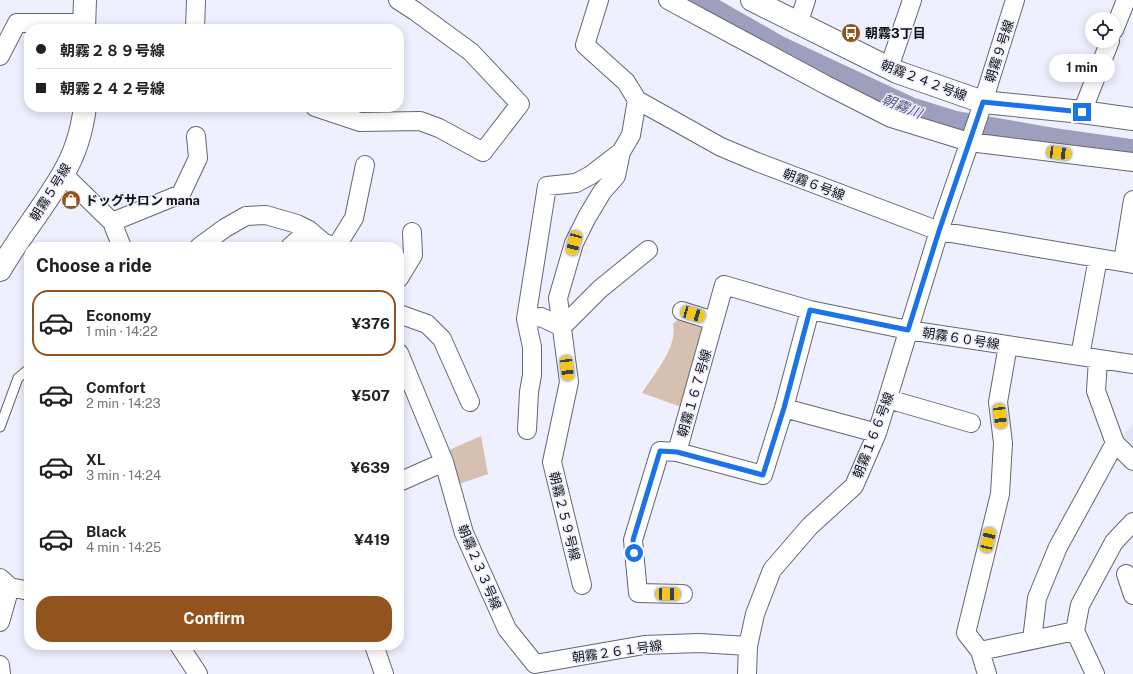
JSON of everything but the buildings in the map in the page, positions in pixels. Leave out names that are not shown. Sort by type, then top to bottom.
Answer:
[{"type":"street","points":[[84,24],[85,0]]},
{"type":"street","points":[[195,24],[196,0]]},
{"type":"street","points":[[330,112],[360,122],[420,121],[439,128],[484,152],[520,104],[471,52],[398,0]]},
{"type":"street","name":"朝霧６号線","points":[[599,0],[585,45],[626,82],[637,100],[720,147],[797,178],[939,231],[1128,263]]},
{"type":"street","points":[[668,0],[826,85],[891,118],[970,139],[1133,162]]},
{"type":"street","name":"朝霧２４２号線","points":[[752,0],[897,72],[980,110],[1082,112],[1133,119]]},
{"type":"street","points":[[798,24],[806,0]]},
{"type":"street","points":[[889,68],[912,0]]},
{"type":"street","name":"朝霧９号線","points":[[980,110],[1015,0]]},
{"type":"street","points":[[1121,12],[1126,0]]},
{"type":"street","points":[[1,50],[17,23],[39,24]]},
{"type":"street","points":[[1082,112],[1107,48]]},
{"type":"street","points":[[527,430],[529,392],[532,375],[532,347],[526,319],[546,186],[576,183],[591,175],[621,152],[631,135],[637,100]]},
{"type":"street","name":"朝霧６０号線","points":[[980,110],[939,231],[908,330],[1133,364]]},
{"type":"street","name":"朝霧５号線","points":[[0,270],[63,174],[72,155],[84,112]]},
{"type":"street","points":[[112,222],[181,194],[198,158],[196,136]]},
{"type":"street","name":"朝霧２５９号線","points":[[582,585],[552,462],[569,382],[558,298],[574,243],[602,192],[616,176],[621,152]]},
{"type":"street","points":[[338,242],[354,218],[365,165]]},
{"type":"street","points":[[63,174],[112,222],[120,242]]},
{"type":"street","points":[[1128,263],[1133,200]]},
{"type":"street","points":[[206,242],[225,228],[246,216],[266,215],[297,224],[309,230],[323,242]]},
{"type":"street","points":[[296,242],[309,230]]},
{"type":"street","points":[[404,270],[413,255],[412,232]]},
{"type":"street","points":[[526,319],[541,317],[562,327],[600,289],[648,250]]},
{"type":"street","points":[[1080,356],[1098,258]]},
{"type":"street","name":"朝霧１６７号線","points":[[810,310],[784,408],[763,475],[677,452],[724,285],[810,310],[908,330]]},
{"type":"street","points":[[682,311],[714,320]]},
{"type":"street","points":[[404,316],[427,324],[442,339],[470,402]]},
{"type":"street","name":"朝霧１６６号線","points":[[748,674],[748,646],[755,614],[772,570],[810,526],[854,486],[877,433],[908,330]]},
{"type":"street","points":[[987,674],[980,651],[966,632],[1000,494],[1003,443],[998,402],[1008,345]]},
{"type":"street","points":[[1098,359],[1096,391],[1115,443],[1133,461]]},
{"type":"street","name":"朝霧２３３号線","points":[[404,365],[444,462],[464,534],[507,628],[535,664]]},
{"type":"street","points":[[888,399],[971,423]]},
{"type":"street","points":[[784,408],[877,433]]},
{"type":"street","points":[[1032,640],[1037,598],[1058,547],[1115,443]]},
{"type":"street","points":[[677,452],[660,451],[633,540],[638,594],[683,594]]},
{"type":"street","points":[[404,480],[444,462]]},
{"type":"street","points":[[1095,674],[1075,631],[1080,605],[1114,542],[1133,522]]},
{"type":"street","points":[[1126,574],[1133,595]]},
{"type":"street","points":[[0,622],[5,583],[24,589]]},
{"type":"street","points":[[980,651],[1075,631]]},
{"type":"street","name":"朝霧２６１号線","points":[[535,664],[644,645],[699,643],[748,646]]},
{"type":"street","points":[[182,650],[198,674]]},
{"type":"street","points":[[376,650],[384,674]]},
{"type":"street","points":[[0,664],[0,674]]},
{"type":"lane","points":[[0,427],[18,378],[24,373]]},
{"type":"shaded area","points":[[679,318],[704,325],[681,407],[642,393],[669,351],[674,333],[673,324]]},
{"type":"shaded area","points":[[1133,423],[1133,446],[1123,436]]},
{"type":"shaded area","points":[[481,436],[488,474],[459,484],[449,450]]},
{"type":"waterway","name":"朝霧川","points":[[692,0],[778,49],[911,111],[953,124],[1133,153]]},
{"type":"place","name":"朝霧3丁目","points":[[851,33]]},
{"type":"place","name":"ドッグサロン mana","points":[[71,200]]},
{"type":"route","points":[[634,553],[633,540],[660,451],[677,452],[763,475],[784,408],[810,310],[908,330],[939,231],[983,102],[1082,112]]}]
